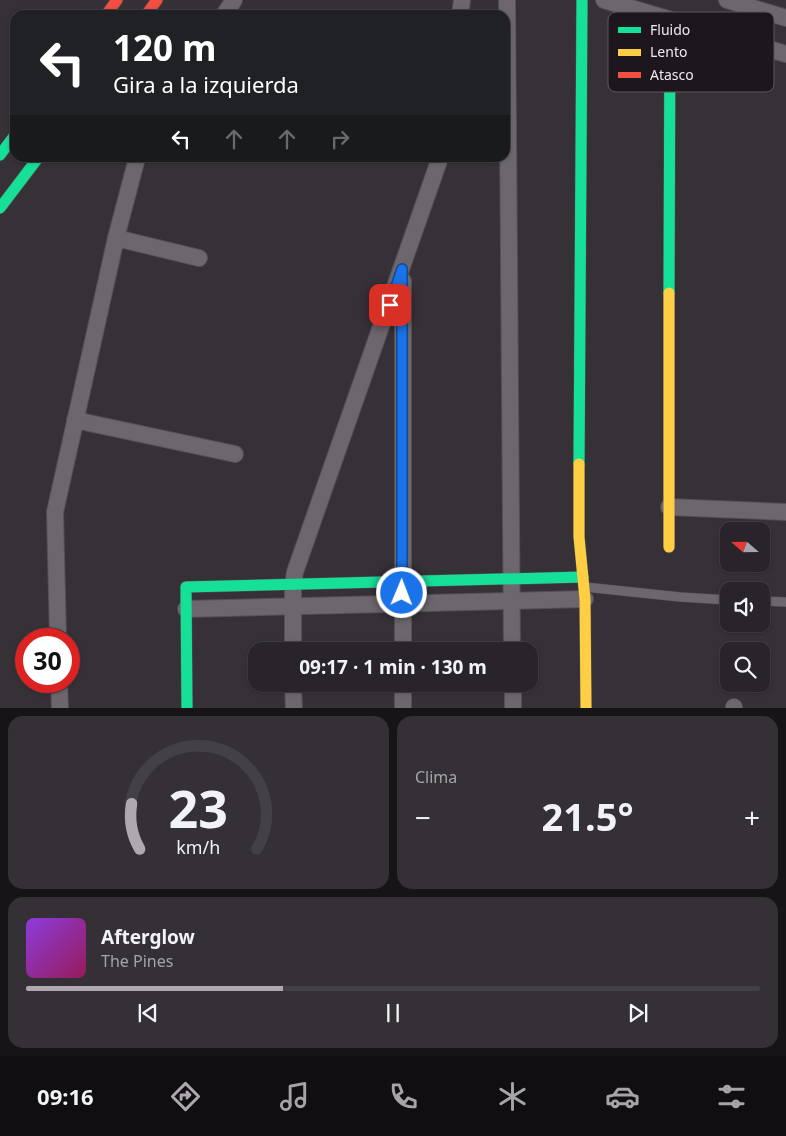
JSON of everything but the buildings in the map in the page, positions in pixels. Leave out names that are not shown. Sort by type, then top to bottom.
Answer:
[{"type":"main road","points":[[582,0],[579,538],[584,588],[586,708]]},
{"type":"main road","points":[[669,547],[670,92]]},
{"type":"main road","points":[[0,155],[10,142]]},
{"type":"main road","points":[[0,208],[35,162]]},
{"type":"main road","points":[[187,708],[186,587],[512,580],[584,588]]},
{"type":"street","points":[[604,0],[644,12]]},
{"type":"street","points":[[727,0],[766,12]]},
{"type":"street","points":[[774,14],[786,18]]},
{"type":"street","points":[[774,50],[786,54]]},
{"type":"street","points":[[58,628],[55,512],[116,238],[136,162]]},
{"type":"street","points":[[293,642],[293,585],[295,572],[439,162]]},
{"type":"street","points":[[508,162],[512,642]]},
{"type":"street","points":[[116,238],[199,258]]},
{"type":"street","points":[[402,269],[403,642]]},
{"type":"street","points":[[75,420],[235,454]]},
{"type":"street","points":[[669,507],[786,512]]},
{"type":"street","points":[[186,609],[511,601],[584,588]]},
{"type":"street","points":[[293,692],[294,708]]},
{"type":"street","points":[[403,692],[403,708]]},
{"type":"street","points":[[512,692],[513,708]]},
{"type":"street","points":[[59,693],[60,708]]},
{"type":"lane","points":[[584,588],[680,598],[720,600]]},
{"type":"lane","points":[[770,601],[786,602]]},
{"type":"traffic: fast","points":[[579,464],[582,0]]},
{"type":"traffic: fast","points":[[669,293],[670,92]]},
{"type":"traffic: fast","points":[[0,155],[10,142]]},
{"type":"traffic: fast","points":[[0,208],[35,162]]},
{"type":"traffic: fast","points":[[187,708],[186,587],[583,577]]},
{"type":"traffic: slow","points":[[669,293],[669,547]]},
{"type":"traffic: slow","points":[[579,464],[579,537],[585,599],[586,708]]},
{"type":"traffic: jam","points":[[110,10],[117,0]]},
{"type":"traffic: jam","points":[[150,10],[157,0]]},
{"type":"route","points":[[390,305],[402,269],[402,593]]}]
